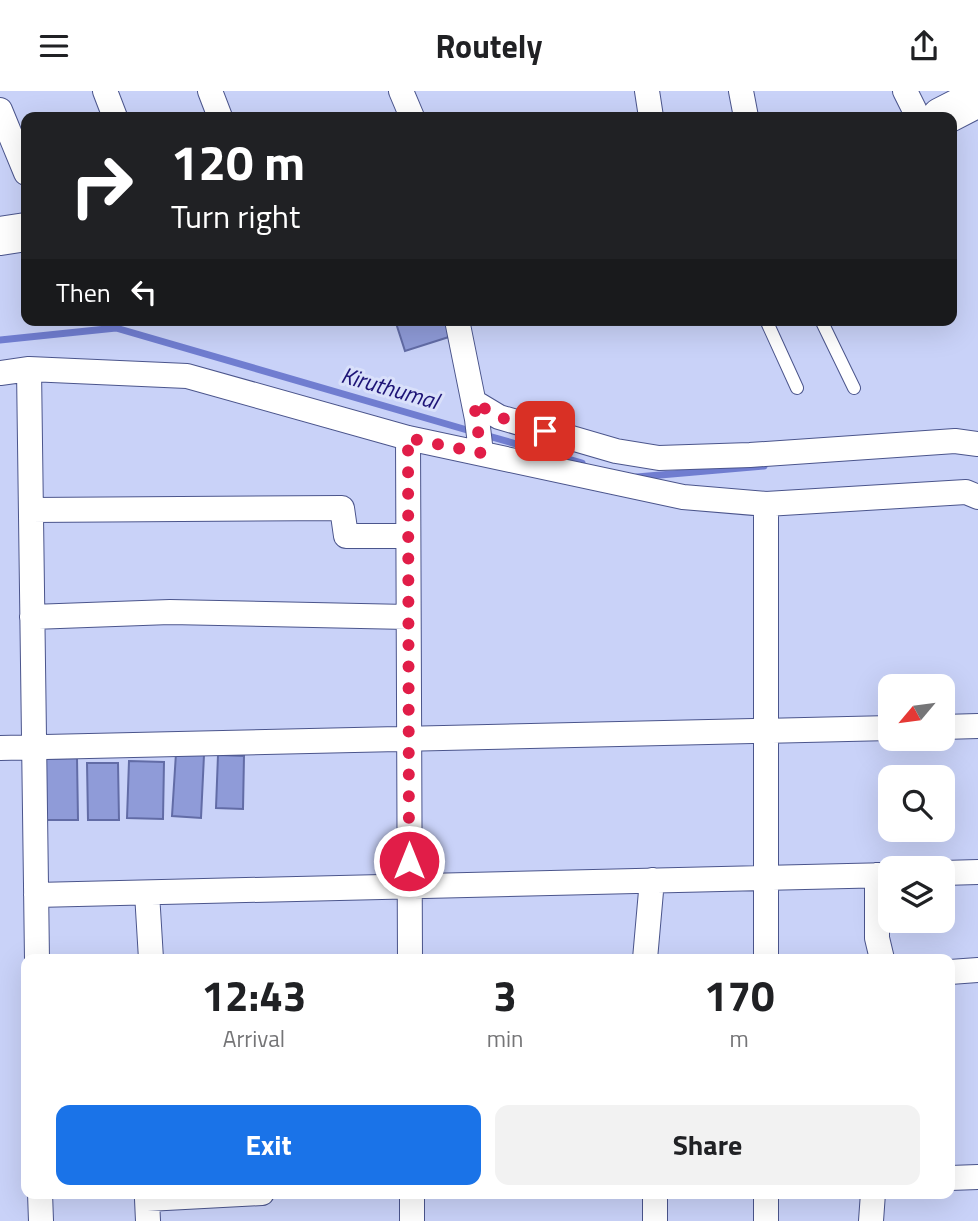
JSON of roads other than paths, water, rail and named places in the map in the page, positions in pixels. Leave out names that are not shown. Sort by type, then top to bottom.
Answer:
[{"type":"main road","points":[[951,112],[978,98]]},
{"type":"main road","points":[[0,236],[21,233]]},
{"type":"street","points":[[105,91],[113,112]]},
{"type":"street","points":[[210,91],[218,112]]},
{"type":"street","points":[[401,91],[410,112]]},
{"type":"street","points":[[647,91],[650,112]]},
{"type":"street","points":[[741,91],[746,112]]},
{"type":"street","points":[[905,91],[916,112]]},
{"type":"street","points":[[0,110],[21,161]]},
{"type":"street","points":[[458,326],[478,429]]},
{"type":"street","points":[[0,373],[29,369],[187,376],[408,438],[478,429],[499,417],[616,451],[659,458],[750,455],[955,441],[978,444]]},
{"type":"street","points":[[29,369],[37,954]]},
{"type":"street","points":[[478,429],[682,497],[766,504],[966,492],[978,497]]},
{"type":"street","points":[[408,438],[410,954]]},
{"type":"street","points":[[766,504],[766,954]]},
{"type":"street","points":[[31,510],[342,508],[346,536],[408,536]]},
{"type":"street","points":[[32,617],[170,612],[408,617]]},
{"type":"street","points":[[956,727],[978,726]]},
{"type":"street","points":[[0,748],[878,728]]},
{"type":"street","points":[[955,873],[978,872]]},
{"type":"street","points":[[36,895],[878,875]]},
{"type":"street","points":[[645,954],[652,880]]},
{"type":"street","points":[[147,893],[151,954]]},
{"type":"street","points":[[878,929],[881,954]]},
{"type":"street","points":[[955,972],[978,970]]},
{"type":"street","points":[[955,1178],[978,1177]]},
{"type":"street","points":[[40,1199],[41,1221]]},
{"type":"street","points":[[147,1199],[148,1221]]},
{"type":"street","points":[[412,1199],[412,1221]]},
{"type":"street","points":[[655,1199],[655,1221]]},
{"type":"street","points":[[766,1199],[766,1221]]},
{"type":"street","points":[[871,1221],[873,1199]]},
{"type":"lane","points":[[769,326],[797,387]]},
{"type":"lane","points":[[824,326],[853,388]]},
{"type":"waterway","name":"Kiruthumal","points":[[0,340],[116,328],[474,432]]},
{"type":"waterway","name":"Kiruthumal","points":[[485,435],[582,463]]},
{"type":"waterway","name":"Kiruthumal","points":[[637,477],[764,466]]}]
